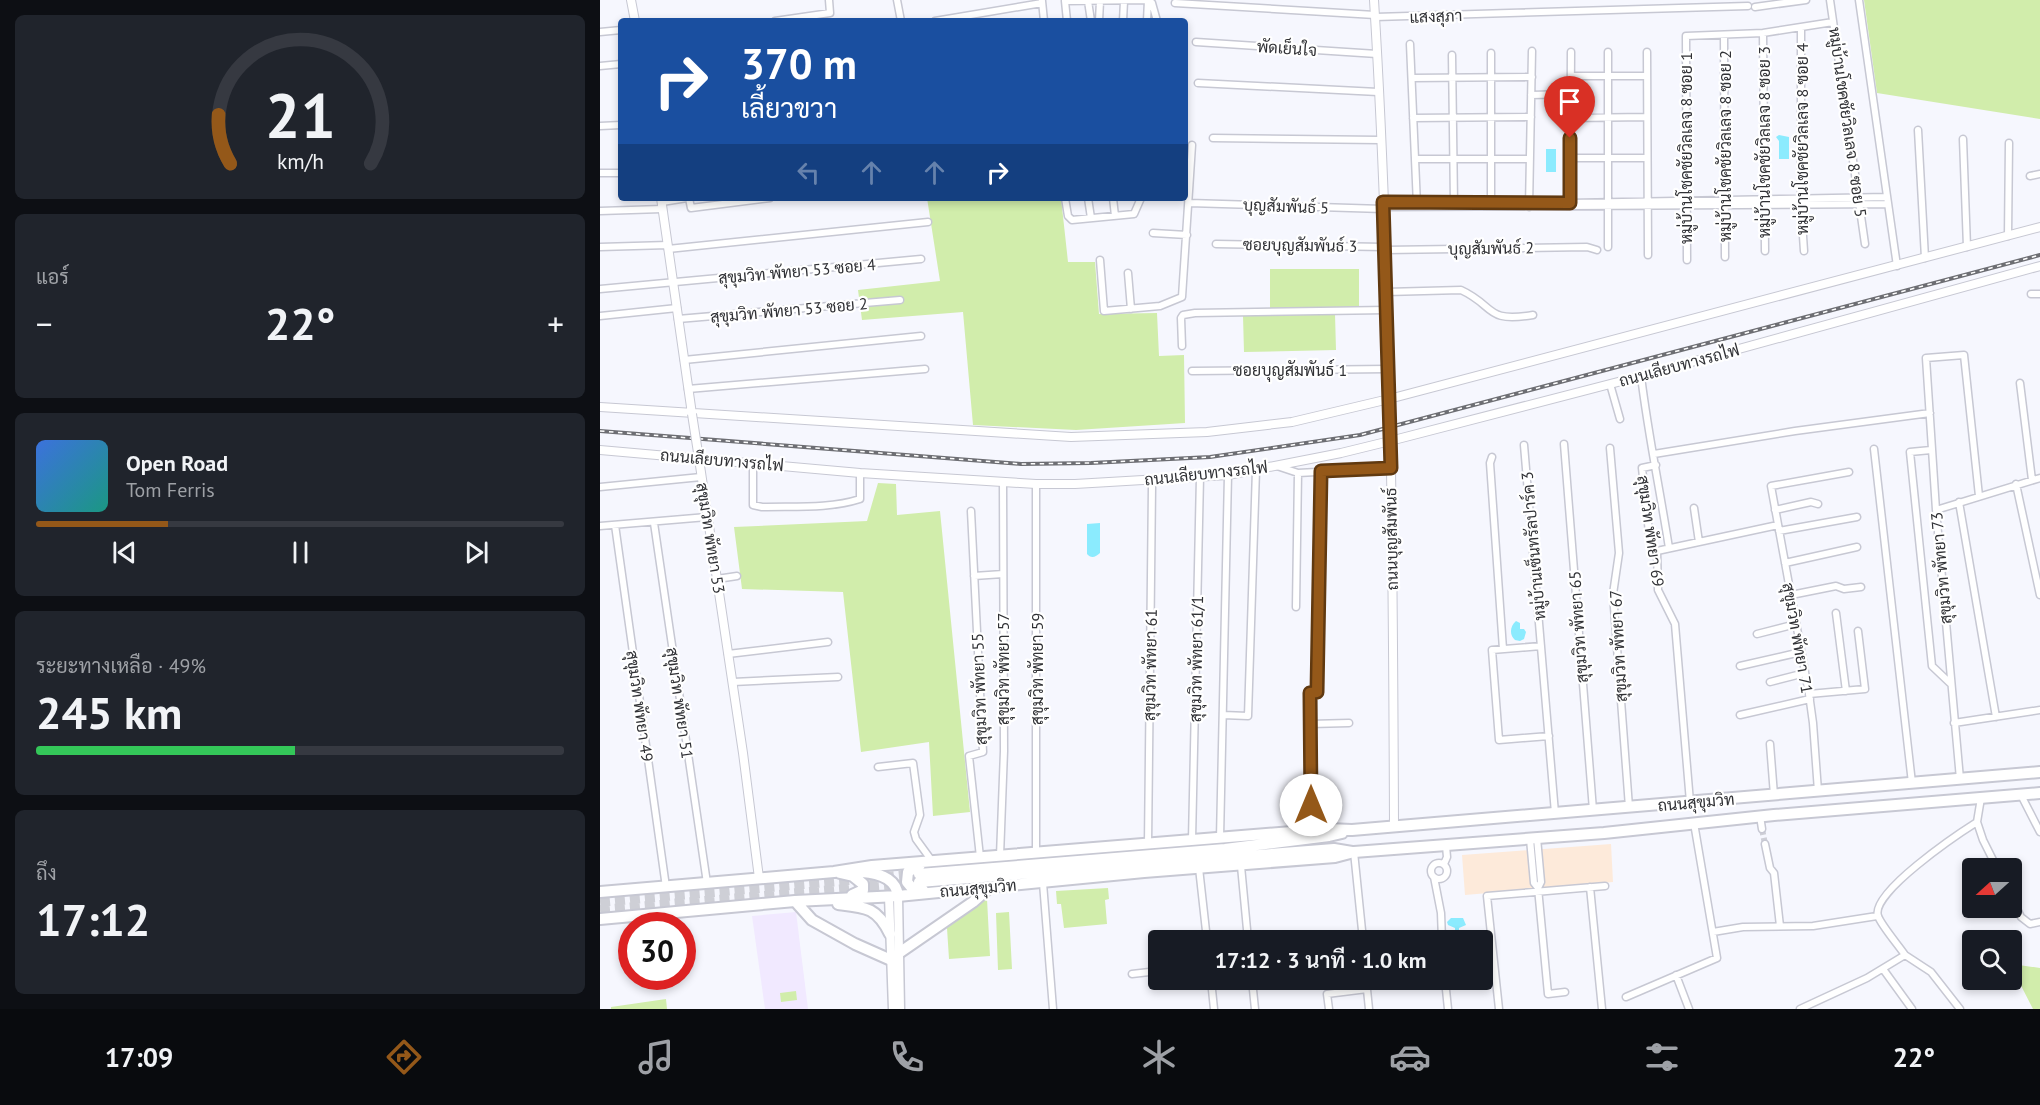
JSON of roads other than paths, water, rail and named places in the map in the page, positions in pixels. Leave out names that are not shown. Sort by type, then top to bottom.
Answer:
[{"type":"highway","name":"ถนนสุขุมวิท","points":[[602,893],[1000,856],[1690,803],[2040,772]]},
{"type":"highway","name":"ถนนสุขุมวิท","points":[[602,917],[795,901],[893,896],[1241,866],[1335,857],[1354,852],[1604,833],[1760,816],[2040,793]]},
{"type":"highway","points":[[1779,795],[1786,814]]},
{"type":"highway","name":"ถนนสุขุมวิท","points":[[1352,830],[1329,836],[1225,849],[919,878],[1334,849],[1354,852]]},
{"type":"highway","points":[[931,862],[908,872],[907,882],[912,888],[933,892]]},
{"type":"highway","points":[[891,881],[909,864]]},
{"type":"highway","points":[[846,870],[874,873],[891,881]]},
{"type":"highway","points":[[834,872],[854,876],[861,881],[863,887],[858,894],[838,899]]},
{"type":"highway","points":[[891,881],[893,896]]},
{"type":"highway","points":[[795,901],[812,920],[855,944],[895,957],[991,887]]},
{"type":"highway","points":[[807,901],[866,907],[880,918],[890,934]]},
{"type":"main road","points":[[893,896],[890,934],[895,957],[893,1009]]},
{"type":"main road","points":[[893,896],[900,1009]]},
{"type":"street","points":[[632,0],[635,18]]},
{"type":"street","points":[[796,18],[830,13],[829,0]]},
{"type":"street","points":[[897,0],[900,18]]},
{"type":"street","points":[[1123,18],[1124,0]]},
{"type":"street","points":[[1147,18],[1148,0]]},
{"type":"street","points":[[1067,18],[1065,1],[1148,0],[1152,3],[1156,18]]},
{"type":"street","name":"ถนนบุญสัมพันธ์","points":[[1374,0],[1385,248],[1391,468],[1394,826]]},
{"type":"street","name":"แสงสุภา","points":[[1175,3],[1375,16],[1751,7],[1806,0]]},
{"type":"street","name":"หมู่บ้านโชคชัยวิลเลจ 8 ซอย 5","points":[[1830,0],[1865,244]]},
{"type":"street","points":[[1859,0],[1897,266]]},
{"type":"street","points":[[951,18],[1042,1],[1044,18]]},
{"type":"street","points":[[1088,1],[1091,18]]},
{"type":"street","points":[[1100,1],[1100,18]]},
{"type":"street","points":[[1724,35],[1763,33],[1833,22]]},
{"type":"street","name":"หมู่บ้านโชคชัยวิลเลจ 8 ซอย 4","points":[[1801,27],[1801,202],[1804,251]]},
{"type":"street","points":[[600,32],[618,30]]},
{"type":"street","name":"หมู่บ้านโชคชัยวิลเลจ 8 ซอย 3","points":[[1763,33],[1765,251]]},
{"type":"street","name":"หมู่บ้านโชคชัยวิลเลจ 8 ซอย 1","points":[[1687,260],[1686,36],[1724,35]]},
{"type":"street","name":"หมู่บ้านโชคชัยวิลเลจ 8 ซอย 2","points":[[1724,35],[1725,256]]},
{"type":"street","name":"พัดเย็นใจ","points":[[1196,42],[1377,54]]},
{"type":"street","points":[[1410,44],[1417,204]]},
{"type":"street","points":[[1529,205],[1532,51]]},
{"type":"street","points":[[1570,205],[1571,52]]},
{"type":"street","points":[[1608,52],[1608,247]]},
{"type":"street","points":[[1647,52],[1648,255]]},
{"type":"street","points":[[1491,53],[1491,205]]},
{"type":"street","points":[[1452,55],[1454,204]]},
{"type":"street","points":[[600,66],[618,64]]},
{"type":"street","points":[[1571,76],[1647,76]]},
{"type":"street","points":[[1412,78],[1532,77]]},
{"type":"street","points":[[1198,83],[1378,92]]},
{"type":"street","points":[[1531,94],[1570,94]]},
{"type":"street","points":[[1413,118],[1531,117]]},
{"type":"street","points":[[1570,118],[1647,117]]},
{"type":"street","points":[[600,126],[618,125]]},
{"type":"street","points":[[1918,130],[1925,258]]},
{"type":"street","points":[[1212,138],[1380,140]]},
{"type":"street","points":[[1963,139],[1967,247]]},
{"type":"street","points":[[2008,236],[2009,143]]},
{"type":"street","points":[[1100,260],[1104,311],[1161,306],[1182,297],[1192,146]]},
{"type":"street","points":[[1570,158],[1647,158]]},
{"type":"street","points":[[1415,159],[1530,159]]},
{"type":"street","points":[[600,173],[618,173]]},
{"type":"street","points":[[2030,176],[2040,174]]},
{"type":"street","points":[[689,201],[691,208],[746,201]]},
{"type":"street","points":[[1066,201],[1069,219],[1134,214],[1138,201]]},
{"type":"street","points":[[1088,201],[1091,218]]},
{"type":"street","points":[[1113,201],[1115,216]]},
{"type":"street","name":"บุญสัมพันธ์ 5","points":[[1189,203],[1383,206],[1887,201]]},
{"type":"street","points":[[600,211],[662,203]]},
{"type":"street","name":"สุขุมวิท พัทยา 53","points":[[662,203],[759,878]]},
{"type":"street","points":[[600,247],[668,247],[928,222]]},
{"type":"street","points":[[600,407],[1071,437],[1208,432],[1292,422],[1389,399],[2040,227]]},
{"type":"street","points":[[1153,233],[1186,235]]},
{"type":"street","name":"ซอยบุญสัมพันธ์ 3","points":[[1216,244],[1385,248]]},
{"type":"street","name":"บุญสัมพันธ์ 2","points":[[1385,248],[1587,247],[1597,250]]},
{"type":"street","name":"สุขุมวิท พัทยา 53 ซอย 4","points":[[600,289],[921,259]]},
{"type":"street","name":"ถนนเลียบทางรถไฟ","points":[[600,450],[1036,484],[1228,475],[1390,441],[1641,376],[2040,266]]},
{"type":"street","points":[[1128,273],[1131,309]]},
{"type":"street","points":[[1386,292],[1461,290],[1499,316],[1513,318],[1533,315]]},
{"type":"street","points":[[2031,294],[2040,294]]},
{"type":"street","name":"สุขุมวิท พัทยา 53 ซอย 2","points":[[678,319],[900,300]]},
{"type":"street","points":[[600,316],[677,308]]},
{"type":"street","points":[[1182,346],[1181,318],[1183,315],[1387,310]]},
{"type":"street","points":[[684,360],[921,336]]},
{"type":"street","name":"สุขุมวิท พัทยา 73","points":[[1960,779],[1935,510],[1926,358],[1964,355],[1979,496]]},
{"type":"street","points":[[688,389],[925,369]]},
{"type":"street","name":"ซอยบุญสัมพันธ์ 1","points":[[1192,371],[1388,369]]},
{"type":"street","name":"สุขุมวิท พัทยา 69","points":[[1641,376],[1647,425],[1656,465],[1642,468],[1650,542],[1657,551],[1658,590],[1675,624],[1690,803]]},
{"type":"street","points":[[2020,383],[2032,480]]},
{"type":"street","points":[[1610,384],[1620,419]]},
{"type":"street","points":[[1654,454],[1795,431],[1929,413]]},
{"type":"street","name":"สุขุมวิท พัทยา 65","points":[[1564,444],[1593,810]]},
{"type":"street","name":"หมู่บ้านเซ็นทรัลปาร์ค 3","points":[[1524,445],[1556,813]]},
{"type":"street","name":"สุขุมวิท พัทยา 67","points":[[1610,448],[1619,553],[1613,594],[1629,807]]},
{"type":"street","points":[[1874,449],[1912,783]]},
{"type":"street","points":[[1931,450],[1910,452],[1932,666],[1951,685]]},
{"type":"street","points":[[1492,457],[1490,463],[1503,649]]},
{"type":"street","points":[[753,463],[753,505],[762,507],[845,504],[860,499],[860,472]]},
{"type":"street","points":[[1656,465],[1670,548]]},
{"type":"street","points":[[1277,466],[1298,473],[1391,468]]},
{"type":"street","points":[[1223,715],[1248,716],[1256,470]]},
{"type":"street","points":[[1311,831],[1310,693],[1317,692],[1321,471]]},
{"type":"street","name":"สุขุมวิท พัทยา 71","points":[[1818,791],[1809,697],[1771,486],[1849,472]]},
{"type":"street","points":[[1296,607],[1298,473]]},
{"type":"street","points":[[1220,838],[1228,475]]},
{"type":"street","points":[[600,487],[701,477]]},
{"type":"street","name":"สุขุมวิท พัทยา 61/1","points":[[1192,840],[1200,477]]},
{"type":"street","points":[[1935,510],[2040,478]]},
{"type":"street","name":"สุขุมวิท พัทยา 57","points":[[1000,856],[1004,751],[1003,482]]},
{"type":"street","name":"สุขุมวิท พัทยา 59","points":[[1036,484],[1036,853]]},
{"type":"street","points":[[2016,484],[2040,596]]},
{"type":"street","name":"สุขุมวิท พัทยา 61","points":[[1148,844],[1152,487]]},
{"type":"street","points":[[1776,510],[1811,502],[1818,504]]},
{"type":"street","points":[[1959,502],[1996,717]]},
{"type":"street","points":[[1694,508],[1699,542]]},
{"type":"street","name":"สุขุมวิท พัทยา 55","points":[[971,511],[983,752],[969,756],[980,858]]},
{"type":"street","points":[[600,526],[707,517]]},
{"type":"street","points":[[1657,551],[1779,528],[1857,518]]},
{"type":"street","name":"สุขุมวิท พัทยา 51","points":[[654,523],[706,883]]},
{"type":"street","name":"สุขุมวิท พัทยา 49","points":[[615,525],[666,887]]},
{"type":"street","points":[[1785,563],[1857,547]]},
{"type":"street","points":[[974,576],[1003,574]]},
{"type":"street","points":[[717,579],[738,576]]},
{"type":"street","points":[[1791,595],[1836,586],[1844,589],[1861,587]]},
{"type":"street","points":[[1836,613],[1846,691]]},
{"type":"street","points":[[1758,634],[1796,624]]},
{"type":"street","points":[[1740,715],[1809,697],[1865,689],[1858,631]]},
{"type":"street","points":[[728,654],[828,642]]},
{"type":"street","points":[[1541,646],[1492,650],[1499,740],[1549,736]]},
{"type":"street","points":[[1740,666],[1801,652]]},
{"type":"street","points":[[1770,682],[1805,673]]},
{"type":"street","points":[[732,682],[838,677]]},
{"type":"street","points":[[1954,723],[2040,710]]},
{"type":"street","points":[[1310,724],[1349,723]]},
{"type":"street","points":[[1770,744],[1779,795]]},
{"type":"street","points":[[878,767],[914,764],[920,815],[914,832],[931,862]]},
{"type":"street","points":[[2021,795],[2040,832]]},
{"type":"street","points":[[1981,798],[1977,822],[1992,858]]},
{"type":"street","points":[[1760,816],[1762,829]]},
{"type":"street","points":[[1960,1009],[1931,972],[1905,955],[1877,916],[1878,908],[1897,882],[1927,857],[1977,822]]},
{"type":"street","points":[[1626,997],[1717,958],[1694,824]]},
{"type":"street","points":[[1533,838],[1541,882],[1538,890],[1548,994],[1565,992]]},
{"type":"street","points":[[1765,844],[1770,868],[1774,873],[1780,926]]},
{"type":"street","points":[[1444,864],[1447,857],[1446,846]]},
{"type":"street","points":[[1354,852],[1362,930]]},
{"type":"street","points":[[1438,878],[1431,873],[1432,867],[1436,863],[1444,864]]},
{"type":"street","points":[[1438,878],[1447,873],[1444,864]]},
{"type":"street","points":[[1241,866],[1247,930]]},
{"type":"street","points":[[1198,868],[1206,930]]},
{"type":"street","points":[[1438,878],[1436,890],[1441,930]]},
{"type":"street","points":[[1043,883],[1053,1009]]},
{"type":"street","points":[[1499,1009],[1486,896],[1605,886]]},
{"type":"street","points":[[1590,887],[1602,1009]]},
{"type":"street","points":[[1713,932],[1743,927],[1813,926],[1877,916]]},
{"type":"street","points":[[2022,918],[2030,924],[2040,922]]},
{"type":"street","points":[[1800,1009],[1883,969],[1905,955]]},
{"type":"street","points":[[1883,969],[1912,1009]]},
{"type":"street","points":[[1132,974],[1148,972]]},
{"type":"street","points":[[1676,975],[1689,1009]]},
{"type":"street","points":[[1212,990],[1214,1009]]},
{"type":"street","points":[[1253,990],[1255,1009]]},
{"type":"street","points":[[1329,1009],[1327,994],[1359,990]]},
{"type":"street","points":[[1367,990],[1369,1009]]},
{"type":"street","points":[[1446,990],[1448,1009]]},
{"type":"water","points":[[1779,135],[1789,137],[1789,159],[1779,159],[1779,141],[1776,137]]},
{"type":"water","points":[[1546,149],[1556,149],[1556,172],[1546,172]]},
{"type":"water","points":[[1100,523],[1100,553],[1090,557],[1087,554],[1087,524]]},
{"type":"water","points":[[1516,621],[1520,623],[1520,629],[1526,632],[1524,639],[1520,641],[1515,640],[1511,633],[1512,625]]},
{"type":"water","points":[[1451,918],[1463,918],[1466,925],[1455,930],[1447,922]]},
{"type":"tunnel","points":[[1762,829],[1765,844]]},
{"type":"tunnel","points":[[600,902],[919,874]]},
{"type":"tunnel","points":[[600,910],[915,883]]},
{"type":"railway","points":[[600,431],[1021,464],[1210,457],[1360,435],[2040,255]]}]
